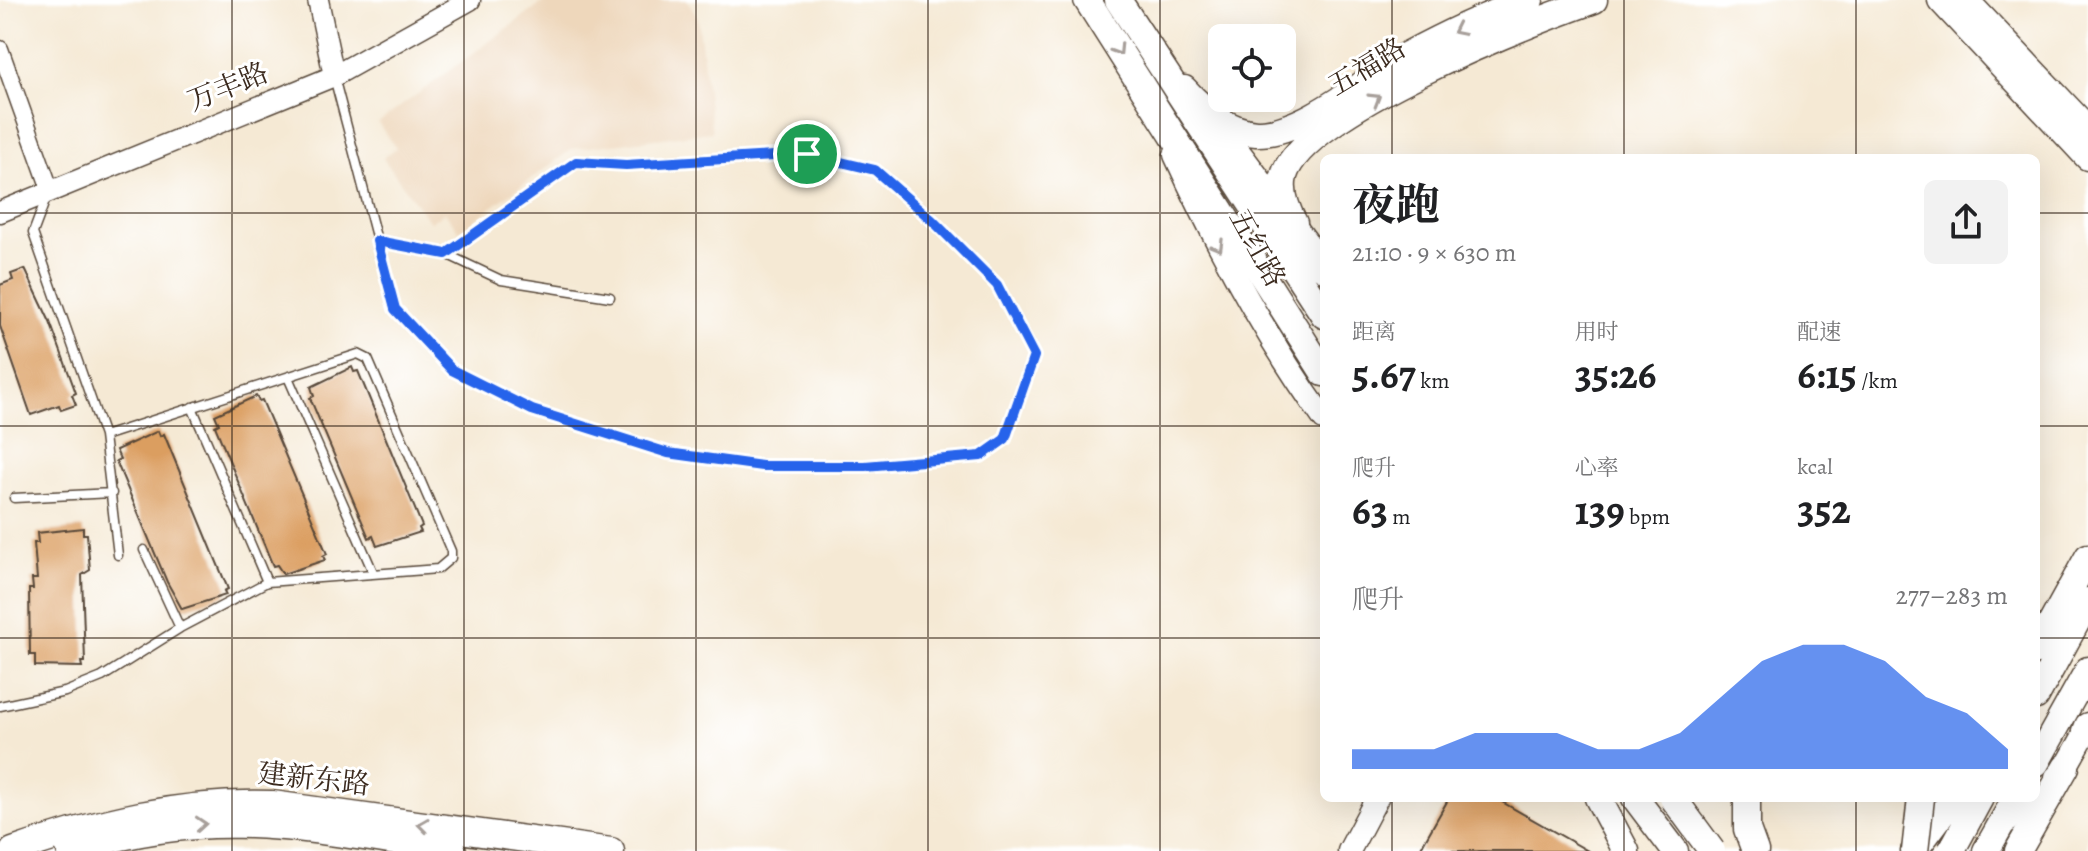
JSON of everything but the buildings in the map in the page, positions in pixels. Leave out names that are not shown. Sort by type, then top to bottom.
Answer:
[{"type":"main road","name":"五红路","points":[[1087,0],[1320,367]]},
{"type":"main road","name":"五红路","points":[[1118,0],[1320,309]]},
{"type":"main road","name":"五福路","points":[[1138,32],[1207,112],[1255,133],[1297,123],[1408,55],[1530,0]]},
{"type":"main road","name":"五福路","points":[[1308,247],[1284,198],[1284,177],[1308,140],[1420,72],[1522,25],[1594,0]]},
{"type":"main road","points":[[1941,0],[2088,157]]},
{"type":"main road","points":[[1965,0],[2088,130]]},
{"type":"main road","name":"五红路","points":[[1149,99],[1210,232],[1299,384],[1320,413]]},
{"type":"main road","points":[[1207,112],[1320,263]]},
{"type":"main road","points":[[2040,644],[2088,557]]},
{"type":"main road","points":[[2040,689],[2088,601]]},
{"type":"main road","points":[[2040,756],[2088,670]]},
{"type":"main road","points":[[2018,851],[2088,734]]},
{"type":"main road","points":[[2040,791],[2066,767]]},
{"type":"main road","points":[[1349,851],[1375,802]]},
{"type":"main road","points":[[1600,802],[1626,851]]},
{"type":"main road","points":[[1638,802],[1675,851]]},
{"type":"main road","points":[[1674,802],[1691,851]]},
{"type":"main road","points":[[1676,802],[1712,851]]},
{"type":"main road","points":[[1747,802],[1747,829],[1755,851]]},
{"type":"main road","points":[[1914,851],[1920,802]]},
{"type":"main road","points":[[1914,851],[1951,802]]},
{"type":"main road","points":[[1953,848],[1978,802]]},
{"type":"main road","points":[[1992,841],[2014,802]]},
{"type":"main road","points":[[1992,841],[2029,802]]},
{"type":"main road","name":"建新东路","points":[[13,851],[124,816],[226,803],[272,804],[611,851]]},
{"type":"main road","name":"建新东路","points":[[70,851],[129,834],[225,822],[271,823],[453,851]]},
{"type":"street","points":[[318,0],[334,76]]},
{"type":"street","name":"万丰路","points":[[0,212],[50,189],[334,76],[470,0]]},
{"type":"street","points":[[0,49],[50,189]]},
{"type":"lane","points":[[334,76],[395,309],[452,370],[532,410],[668,453],[762,466],[865,466],[981,456],[1005,439],[1034,356],[997,285],[932,220],[875,170],[807,154],[626,165],[576,162],[446,254]]},
{"type":"lane","points":[[50,189],[33,233],[104,436],[118,555]]},
{"type":"lane","points":[[377,241],[446,254],[501,280],[610,297]]},
{"type":"lane","points":[[0,706],[65,692],[102,677],[180,628],[267,582],[438,569],[448,563],[451,551],[368,359],[358,354],[104,436]]},
{"type":"lane","points":[[288,377],[373,572]]},
{"type":"lane","points":[[192,407],[267,582]]},
{"type":"lane","points":[[14,498],[112,493]]},
{"type":"lane","points":[[144,550],[180,628]]},
{"type":"shaded area","points":[[546,0],[687,0],[698,18],[712,132],[572,149],[459,231],[445,212],[430,222],[383,158],[396,148],[378,123]]},
{"type":"route","points":[[807,154],[875,170],[932,220],[997,285],[1034,356],[1005,439],[981,456],[865,466],[762,466],[668,453],[532,410],[452,370],[395,309],[377,241],[446,254],[576,162],[626,165],[807,154]]}]
